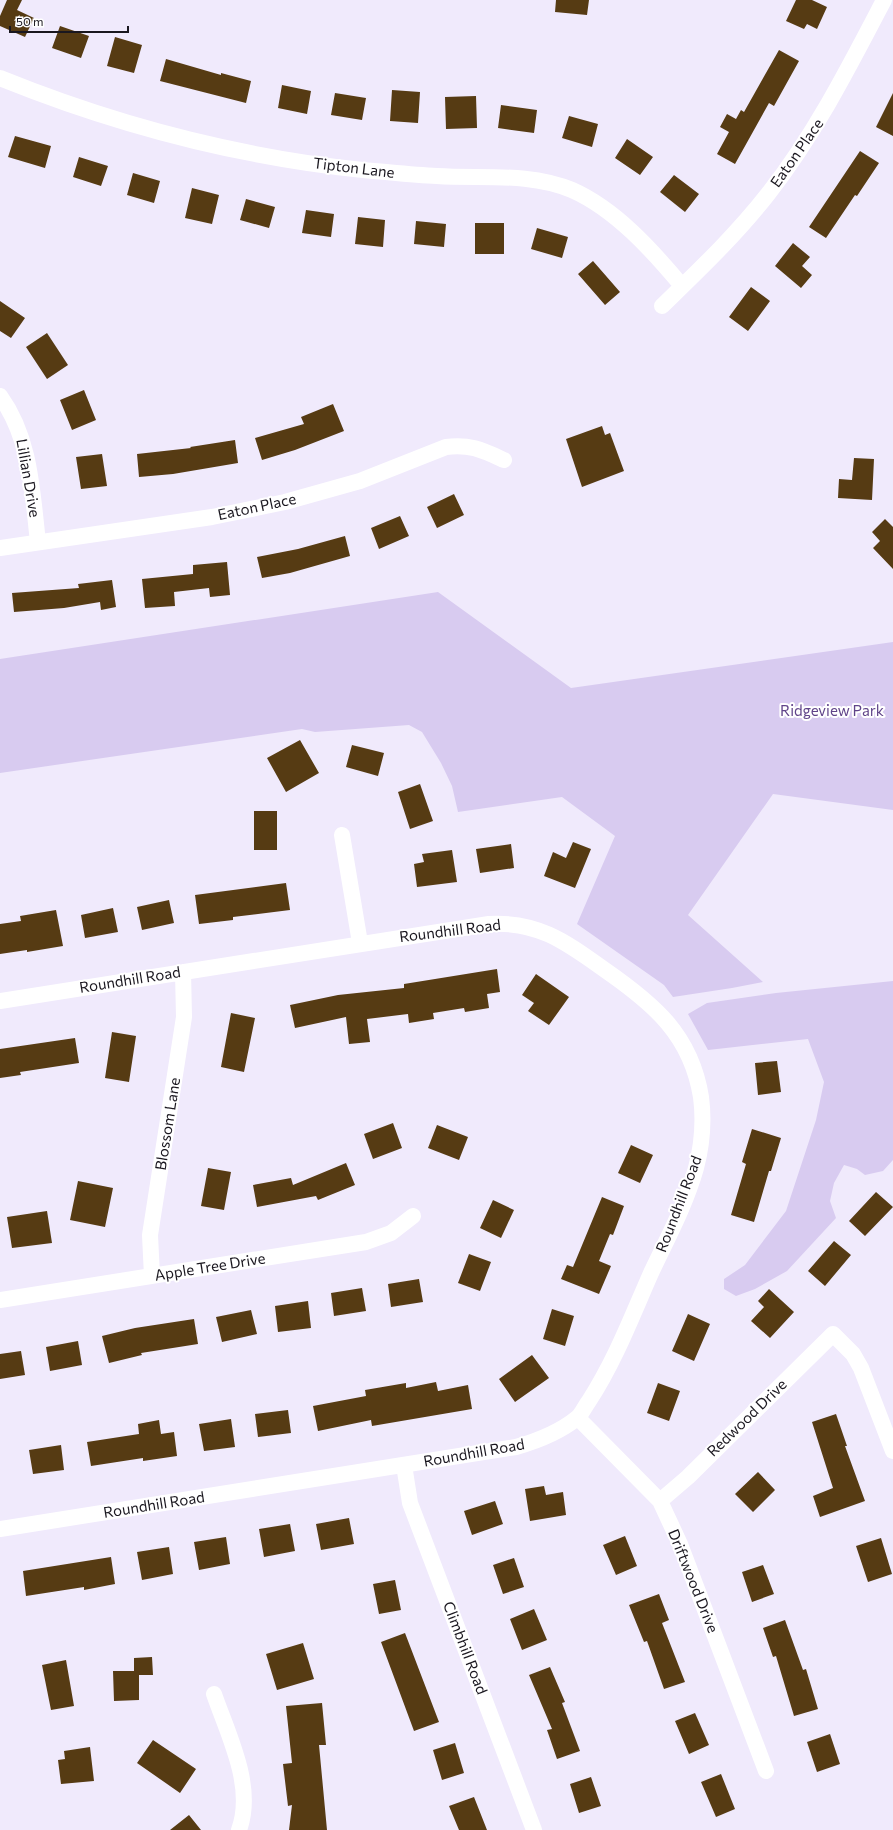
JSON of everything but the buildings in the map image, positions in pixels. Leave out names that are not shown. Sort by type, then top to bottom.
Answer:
[{"type":"street","name":"Eaton Place","points":[[662,306],[721,248],[746,220],[798,153],[840,85],[884,0]]},
{"type":"street","name":"Tipton Lane","points":[[0,78],[103,116],[235,150],[362,170],[437,176],[516,178],[557,185],[586,197],[614,216],[682,286]]},
{"type":"street","name":"Lillian Drive","points":[[0,396],[11,413],[22,435],[27,457],[38,542]]},
{"type":"street","name":"Eaton Place","points":[[0,548],[212,517],[285,502],[360,481],[446,447],[459,445],[476,448],[504,460]]},
{"type":"street","points":[[342,835],[360,943]]},
{"type":"street","name":"Roundhill Road","points":[[0,1001],[360,943],[503,923],[539,929],[564,941],[632,989],[671,1025],[687,1052],[697,1080],[702,1110],[702,1138],[696,1170],[604,1379],[578,1418],[546,1437],[531,1443],[0,1530]]},
{"type":"street","name":"Blossom Lane","points":[[152,1276],[150,1235],[184,1018],[183,972]]},
{"type":"street","name":"Apple Tree Drive","points":[[0,1300],[366,1242],[391,1233],[413,1216]]},
{"type":"street","name":"Redwood Drive","points":[[660,1501],[688,1477],[833,1334],[853,1354],[861,1368],[893,1451]]},
{"type":"street","name":"Driftwood Drive","points":[[578,1418],[660,1501],[680,1544],[766,1770]]},
{"type":"street","name":"Climbhill Road","points":[[404,1465],[410,1503],[534,1830]]},
{"type":"street","points":[[214,1694],[237,1760],[241,1776],[244,1800],[239,1830]]},
{"type":"green space","name":"Ridgeview Park","points":[[438,592],[571,688],[893,642],[893,810],[773,794],[688,915],[763,982],[673,997],[664,985],[577,924],[615,836],[562,797],[458,812],[452,786],[441,763],[422,732],[409,725],[315,732],[302,729],[0,773],[0,659]]},
{"type":"green space","points":[[893,981],[893,1160],[883,1171],[865,1175],[857,1169],[844,1165],[834,1183],[830,1201],[836,1218],[787,1271],[755,1289],[736,1296],[724,1289],[724,1279],[745,1265],[786,1211],[816,1120],[824,1082],[808,1039],[708,1050],[688,1014],[707,1003],[776,993]]}]
